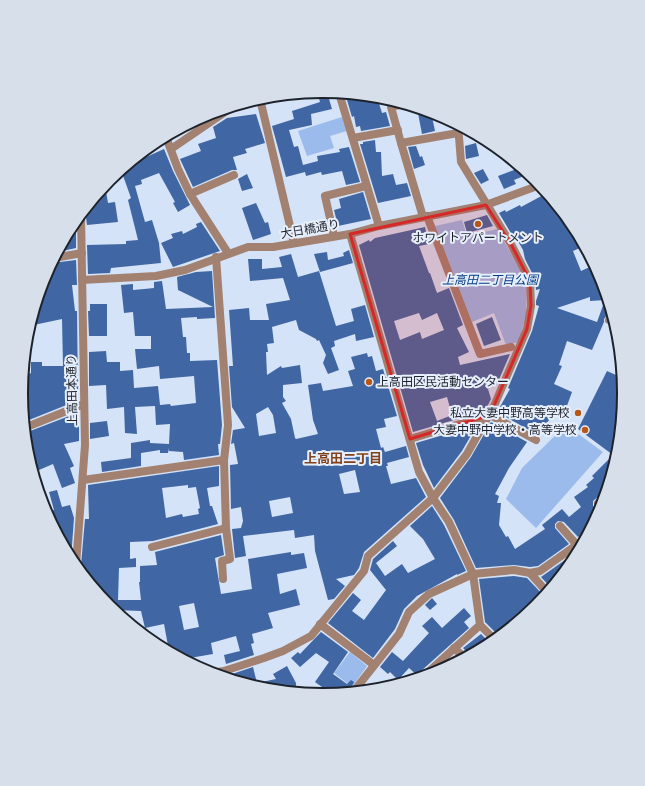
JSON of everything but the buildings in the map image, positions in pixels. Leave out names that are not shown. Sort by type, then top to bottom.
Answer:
[{"type":"street","points":[[341,99],[379,226]]},
{"type":"street","points":[[261,105],[294,243]]},
{"type":"street","points":[[391,107],[401,143],[425,217],[480,354],[511,346]]},
{"type":"street","points":[[171,149],[215,119]]},
{"type":"street","points":[[353,138],[398,130]]},
{"type":"street","points":[[401,143],[455,130]]},
{"type":"street","points":[[229,672],[305,640],[364,571],[368,556],[433,498],[467,454],[490,415],[527,330],[531,306],[530,281],[511,244],[461,162],[458,132]]},
{"type":"street","points":[[168,142],[190,194],[228,253]]},
{"type":"street","points":[[190,194],[234,174]]},
{"type":"street","points":[[334,236],[325,196],[366,186]]},
{"type":"street","name":"大日橋通り","points":[[82,280],[156,276],[185,270],[216,257],[248,247],[272,247],[350,234],[379,226],[486,205],[533,187]]},
{"type":"street","name":"上高田本通り","points":[[74,550],[83,480],[84,404],[81,225]]},
{"type":"street","points":[[350,234],[419,472],[433,498],[449,522],[473,574],[480,625],[490,635]]},
{"type":"street","points":[[61,257],[82,253]]},
{"type":"street","points":[[216,257],[228,425],[224,460],[226,528],[230,559],[222,561],[223,579]]},
{"type":"street","points":[[30,425],[84,404]]},
{"type":"street","points":[[410,439],[490,415],[536,440]]},
{"type":"street","points":[[83,480],[224,460]]},
{"type":"street","points":[[560,526],[575,544]]},
{"type":"street","points":[[152,547],[226,528]]},
{"type":"street","points":[[358,685],[399,634],[409,612],[429,594],[473,574],[514,570],[530,573],[540,572],[574,547]]},
{"type":"street","points":[[530,573],[543,588]]},
{"type":"street","points":[[320,624],[374,665]]},
{"type":"street","points":[[436,664],[480,625]]},
{"type":"street","points":[[454,648],[460,653]]},
{"type":"highlighted area","points":[[486,205],[511,244],[530,281],[531,306],[527,329],[490,415],[410,439],[350,234]]},
{"type":"green space","points":[[342,117],[347,131],[330,136],[334,148],[307,156],[298,131]]},
{"type":"green space","name":"上高田二丁目公園","points":[[462,220],[467,236],[497,229],[527,281],[526,314],[519,342],[506,345],[494,313],[472,322],[435,226]]},
{"type":"green space","points":[[566,425],[603,452],[536,528],[506,499],[522,468]]},
{"type":"green space","points":[[350,652],[367,666],[353,686],[351,686],[334,673]]},
{"type":"place","name":"ホワイトアパートメント","points":[[478,224]]},
{"type":"place","name":"上高田区民活動センター","points":[[369,382]]},
{"type":"place","name":"私立大妻中野高等学校","points":[[578,413]]},
{"type":"place","name":"大妻中野中学校・高等学校","points":[[585,430]]},
{"type":"district","name":"上高田二丁目","points":[[343,458]]}]
